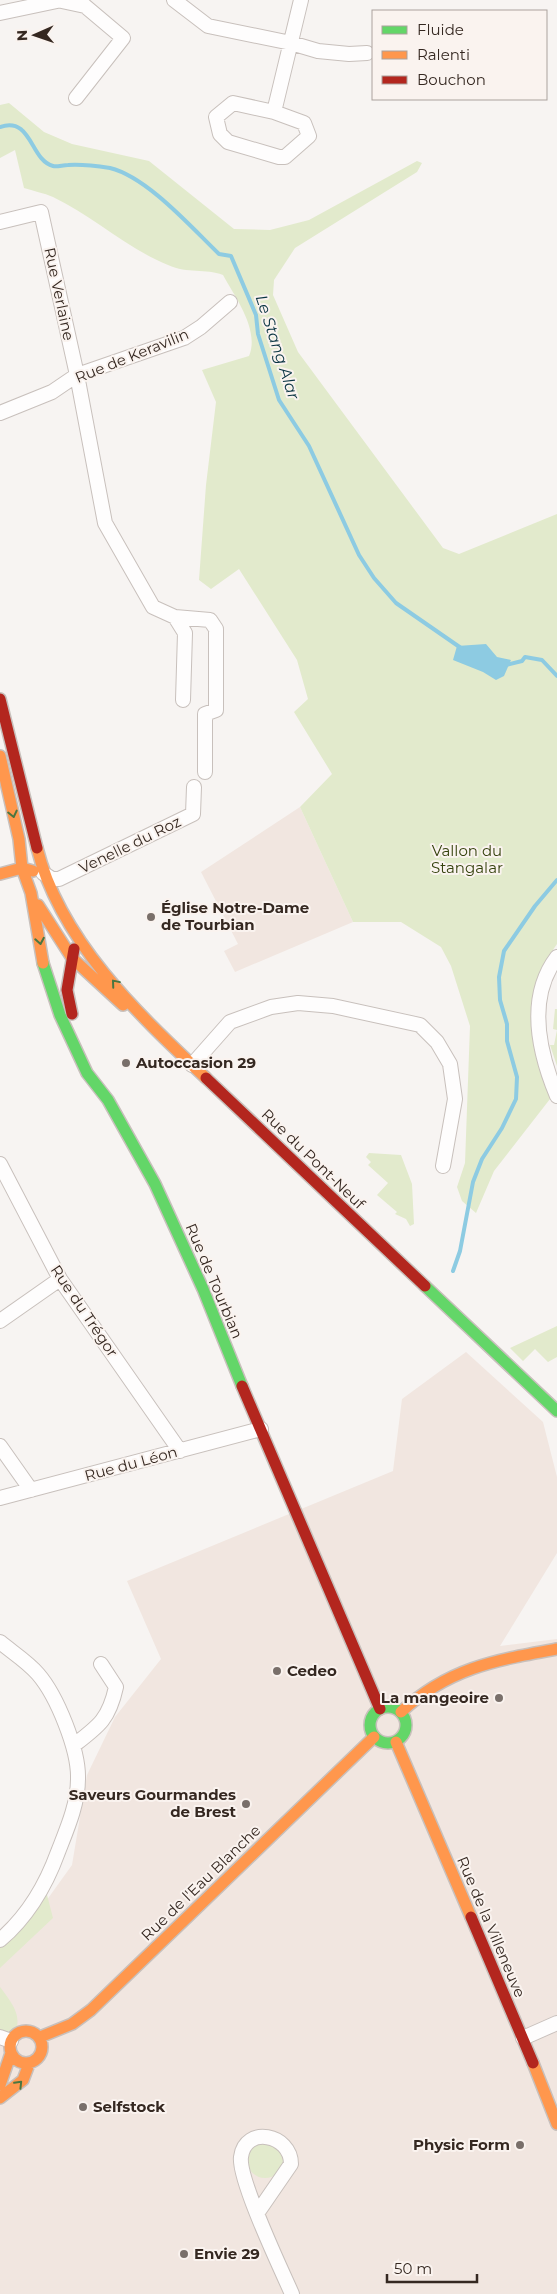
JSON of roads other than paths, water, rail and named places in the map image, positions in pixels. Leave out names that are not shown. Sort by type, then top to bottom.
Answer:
[{"type":"main road","name":"Rue du Pont-Neuf","points":[[0,699],[42,873],[64,918],[77,938],[146,1021],[557,1411]]},
{"type":"main road","name":"Rue de Tourbian","points":[[0,756],[19,839],[22,868],[31,893],[43,962],[60,1015],[87,1073],[108,1100],[155,1184],[203,1289],[380,1709]]},
{"type":"main road","points":[[0,874],[22,868],[42,873]]},
{"type":"main road","name":"Rue du Pont-Neuf","points":[[31,893],[72,958],[113,999],[146,1021]]},
{"type":"main road","points":[[77,938],[66,988],[67,1003],[108,1100]]},
{"type":"main road","points":[[66,988],[75,982],[93,979]]},
{"type":"main road","points":[[400,1712],[410,1703],[448,1678],[472,1668],[492,1661],[557,1649]]},
{"type":"main road","points":[[389,1707],[400,1712],[406,1721],[405,1731],[396,1742],[384,1743],[374,1737],[370,1724],[373,1715],[380,1709],[389,1707]]},
{"type":"main road","name":"Rue de l'Eau Blanche","points":[[40,2037],[72,2024],[91,2010],[374,1737]]},
{"type":"main road","name":"Rue de la Villeneuve","points":[[396,1742],[523,2038],[557,2124]]},
{"type":"main road","points":[[0,2086],[8,2044],[17,2034],[25,2031],[33,2032],[40,2037],[43,2047],[37,2060],[29,2064],[18,2061],[8,2044]]},
{"type":"main road","points":[[0,2098],[21,2082],[27,2074],[29,2064]]},
{"type":"street","points":[[174,0],[208,26],[291,43],[318,52],[367,53]]},
{"type":"street","points":[[274,112],[301,0]]},
{"type":"street","points":[[0,13],[57,1],[84,6],[123,38],[76,98]]},
{"type":"street","points":[[233,103],[274,112],[304,123],[309,136],[286,156],[279,157],[228,142],[220,134],[216,117],[233,103]]},
{"type":"street","name":"Rue Verlaine","points":[[0,222],[41,212],[77,376],[105,523],[154,607],[175,617]]},
{"type":"street","name":"Rue de Keravilin","points":[[0,413],[52,392],[77,376],[184,338],[201,327],[230,302]]},
{"type":"street","points":[[175,617],[185,633],[183,700]]},
{"type":"street","points":[[175,617],[210,620],[216,629],[216,710],[205,714],[205,772]]},
{"type":"street","name":"Venelle du Roz","points":[[42,873],[52,879],[59,879],[192,814],[194,787]]},
{"type":"street","points":[[557,957],[549,971],[540,997],[537,1026],[548,1074],[557,1096]]},
{"type":"street","points":[[192,1065],[230,1022],[271,1007],[298,1003],[333,1006],[420,1025],[437,1042],[450,1064],[455,1090],[455,1099],[442,1166]]},
{"type":"street","name":"Rue du Trégor","points":[[0,1164],[60,1279],[180,1451]]},
{"type":"street","points":[[0,1321],[60,1279]]},
{"type":"street","name":"Rue du Léon","points":[[0,1498],[261,1430]]},
{"type":"street","points":[[0,1446],[31,1490]]},
{"type":"street","points":[[0,1642],[38,1674],[74,1744],[78,1780],[76,1799],[57,1857],[34,1900],[16,1925],[0,1940]]},
{"type":"street","points":[[74,1744],[101,1725],[114,1699],[116,1687],[101,1664]]},
{"type":"street","points":[[523,2038],[557,2023]]},
{"type":"street","points":[[258,2212],[291,2164],[291,2155],[287,2148],[270,2137],[256,2138],[250,2141],[241,2157],[241,2168],[258,2212],[292,2294]]},
{"type":"water","points":[[486,644],[497,657],[511,660],[504,676],[496,680],[483,672],[453,660],[457,646]]},
{"type":"waterway","name":"Le Stang Alar","points":[[0,127],[11,125],[19,128],[25,133],[45,162],[53,166],[73,165],[110,168],[139,181],[168,204],[219,254],[231,256],[256,315],[258,334],[279,400],[309,446],[359,555],[374,578],[396,603],[461,648]]},
{"type":"waterway","name":"Le Stang Alar","points":[[506,665],[522,661],[525,657],[542,660],[557,676]]},
{"type":"waterway","points":[[453,1271],[460,1251],[473,1182],[482,1159],[502,1128],[516,1099],[517,1077],[507,1041],[507,1024],[500,1000],[499,977],[504,951],[535,906],[557,880]]},
{"type":"place","name":"Église Notre-Dame de Tourbian","points":[[151,917]]},
{"type":"place","name":"Autoccasion 29","points":[[126,1063]]},
{"type":"place","name":"Cedeo","points":[[277,1671]]},
{"type":"place","name":"La mangeoire","points":[[499,1698]]},
{"type":"place","name":"Saveurs Gourmandes de Brest","points":[[246,1804]]},
{"type":"place","name":"Selfstock","points":[[83,2107]]},
{"type":"place","name":"Physic Form","points":[[520,2145]]},
{"type":"place","name":"Envie 29","points":[[184,2254]]},
{"type":"park label","name":"Vallon du Stangalar","points":[[467,860]]}]
